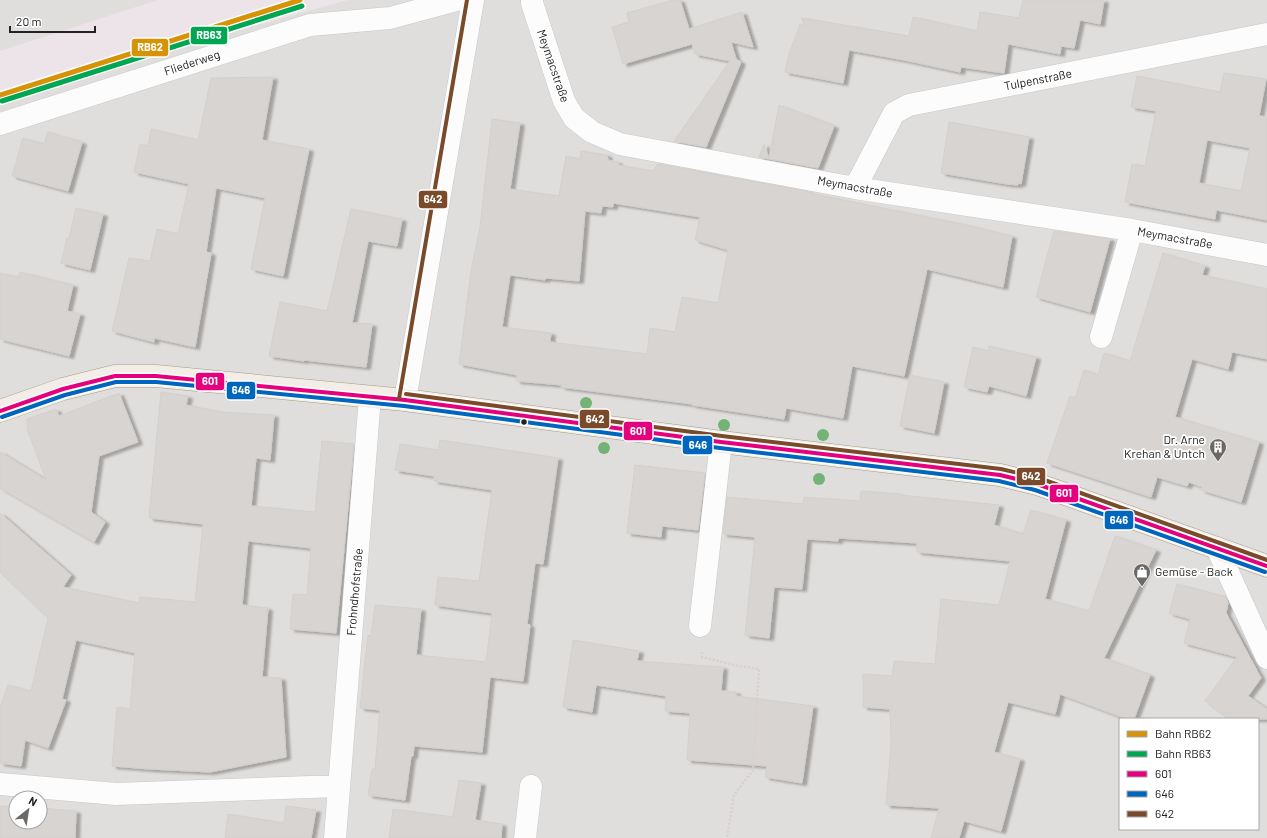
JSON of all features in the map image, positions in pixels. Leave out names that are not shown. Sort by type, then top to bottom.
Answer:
[{"type":"main road","points":[[0,411],[63,389],[115,376],[156,376],[404,400],[721,442],[1000,475],[1037,484],[1267,566]]},
{"type":"street","points":[[404,400],[473,0]]},
{"type":"street","name":"Meymacstraße","points":[[532,0],[564,102],[574,118],[592,132],[620,144],[855,188],[1132,230],[1267,255]]},
{"type":"street","name":"Fliederweg","points":[[0,124],[310,25],[390,18],[450,2]]},
{"type":"street","name":"Tulpenstraße","points":[[855,188],[894,112],[909,105],[1267,34]]},
{"type":"street","points":[[1102,337],[1132,230]]},
{"type":"street","name":"Frohndhofstraße","points":[[335,838],[370,397]]},
{"type":"street","points":[[700,626],[721,442]]},
{"type":"street","points":[[1218,548],[1267,658]]},
{"type":"street","points":[[0,784],[116,794],[339,786]]},
{"type":"street","points":[[525,838],[531,786]]},
{"type":"path","points":[[700,626],[702,657],[734,665],[759,669],[753,770],[734,795],[727,838]]},
{"type":"shaded area","points":[[0,0],[1267,0],[1267,838],[0,838]]},
{"type":"shaded area","points":[[158,0],[348,0],[253,26],[0,105],[0,51]]},
{"type":"building","points":[[673,0],[680,0],[689,29],[742,12],[753,47],[731,42],[736,59],[741,62],[706,147],[674,141],[730,61],[695,54],[692,44],[623,64],[612,27],[629,22],[627,13]]},
{"type":"building","points":[[1023,0],[1104,0],[1100,24],[1080,20],[1074,48],[1061,46],[1060,54],[1008,44],[1004,73],[961,67],[960,72],[849,50],[843,83],[785,72],[789,54],[800,24],[804,25],[802,18],[909,36],[913,17],[977,31],[980,12],[1019,18]]},
{"type":"building","points":[[1224,73],[1266,79],[1259,116],[1267,117],[1267,220],[1216,210],[1215,219],[1125,202],[1132,164],[1145,166],[1156,111],[1131,107],[1137,76],[1220,92]],"holes":[[[1207,140],[1250,148],[1241,191],[1199,183]]]},
{"type":"building","points":[[273,77],[262,140],[309,149],[283,276],[251,269],[265,198],[216,188],[206,252],[211,253],[195,347],[154,338],[154,342],[112,331],[129,258],[150,261],[157,229],[178,234],[189,184],[134,172],[140,144],[148,146],[151,129],[198,140],[211,78]]},
{"type":"building","points":[[779,105],[834,126],[818,168],[759,157],[764,144],[769,158]]},
{"type":"building","points":[[492,119],[520,123],[510,189],[559,196],[566,156],[580,159],[581,151],[607,155],[608,160],[618,162],[618,165],[653,171],[658,164],[810,192],[809,193],[962,224],[1012,236],[1003,287],[927,269],[904,376],[852,366],[843,418],[786,408],[784,419],[692,404],[561,387],[562,385],[516,381],[517,375],[459,364],[471,271],[480,227]],"holes":[[[613,203],[700,217],[695,240],[728,250],[718,303],[682,297],[675,332],[650,328],[647,354],[550,342],[551,333],[502,327],[510,275],[545,280],[546,278],[579,281],[585,211],[601,213],[602,206],[613,207]]]},
{"type":"building","points":[[949,122],[1029,137],[1021,184],[1007,184],[941,173]]},
{"type":"building","points":[[48,132],[82,142],[68,191],[12,176],[23,138],[44,144]]},
{"type":"building","points":[[76,208],[103,214],[90,270],[61,263]]},
{"type":"building","points":[[351,209],[402,219],[397,246],[368,241],[352,323],[372,324],[366,367],[269,356],[280,302],[327,311]]},
{"type":"building","points":[[1054,231],[1110,239],[1090,312],[1036,297]]},
{"type":"building","points":[[1163,253],[1205,266],[1202,275],[1267,289],[1267,359],[1232,352],[1228,369],[1192,359],[1175,417],[1259,442],[1241,502],[1201,490],[1202,487],[1189,482],[1187,486],[1157,477],[1151,497],[1047,463],[1070,396],[1075,398],[1084,370],[1098,375],[1104,353],[1130,361]]},
{"type":"building","points":[[20,272],[73,285],[67,311],[80,314],[69,356],[0,339],[0,273],[18,277]]},
{"type":"building","points":[[989,346],[1036,357],[1026,396],[989,386],[987,392],[964,387],[973,347],[988,351]]},
{"type":"building","points":[[910,375],[944,382],[934,433],[900,426]]},
{"type":"building","points":[[161,392],[188,396],[186,405],[222,412],[274,415],[270,460],[256,458],[251,506],[315,512],[322,441],[354,444],[336,633],[290,629],[293,594],[307,595],[311,548],[248,541],[242,605],[268,608],[262,677],[281,678],[286,757],[210,772],[112,766],[117,707],[130,709],[135,653],[76,640],[62,699],[66,700],[48,748],[25,740],[21,766],[0,763],[0,708],[8,685],[31,691],[48,618],[0,572],[0,513],[71,575],[63,587],[139,603],[140,597],[195,602],[203,524],[149,518]]},
{"type":"building","points":[[119,393],[138,442],[99,456],[91,512],[105,522],[94,542],[0,488],[0,452],[46,480],[27,429],[27,419],[56,409],[59,416]]},
{"type":"building","points":[[440,440],[558,458],[543,564],[535,563],[527,624],[530,625],[523,681],[490,677],[482,752],[414,746],[413,756],[411,756],[405,800],[368,795],[372,769],[375,769],[380,710],[360,708],[368,635],[371,636],[375,605],[421,609],[416,655],[486,662],[492,613],[435,605],[438,577],[479,581],[492,490],[434,481],[434,476],[395,470],[400,444],[438,450]]},
{"type":"building","points":[[635,465],[705,473],[698,530],[662,526],[661,537],[627,533]]},
{"type":"building","points":[[861,491],[999,505],[994,525],[1023,534],[1031,510],[1066,520],[1045,599],[1089,611],[1115,536],[1156,550],[1104,658],[1150,675],[1134,718],[1124,718],[1060,694],[1055,714],[1008,702],[994,752],[1020,759],[1001,831],[964,821],[959,838],[931,838],[939,808],[886,805],[891,744],[890,709],[863,707],[863,674],[892,676],[894,661],[935,664],[941,599],[999,605],[1010,561],[917,552],[917,543],[838,538],[838,541],[807,539],[802,589],[774,587],[769,638],[745,635],[755,537],[723,534],[727,497],[803,504],[804,497],[860,501]]},
{"type":"building","points":[[1177,584],[1226,597],[1228,603],[1226,613],[1261,678],[1248,696],[1267,709],[1267,719],[1229,718],[1205,701],[1237,657],[1184,643],[1190,619],[1169,613]]},
{"type":"building","points":[[573,640],[639,651],[637,661],[723,667],[721,691],[736,692],[736,696],[813,706],[802,783],[765,777],[767,766],[687,760],[690,713],[665,711],[666,696],[596,685],[592,712],[563,707]]},
{"type":"building","points":[[459,780],[481,783],[475,820],[502,824],[501,838],[389,838],[393,809],[453,817]]},
{"type":"building","points":[[0,806],[8,806],[8,830],[48,830],[48,809],[76,811],[75,838],[0,838]]},
{"type":"building","points":[[286,806],[316,810],[311,838],[225,838],[228,814],[284,823]]},
{"type":"rail line","name":"RB62","points":[[0,95],[300,0]]},
{"type":"rail line","name":"RB63","points":[[2,101],[302,6]]},
{"type":"transit line","name":"642","points":[[399,399],[467,0]]},
{"type":"transit line","name":"601","points":[[0,411],[63,389],[115,376],[156,376],[405,400],[721,442],[1000,475],[1037,484],[1267,566]]},
{"type":"transit line","name":"646","points":[[2,417],[65,395],[116,382],[156,382],[404,406],[720,448],[999,481],[1035,490],[1265,572]]},
{"type":"transit line","name":"642","points":[[406,394],[722,436],[1001,469],[1039,478],[1267,560]]},
{"type":"place","name":"Dr. Arne Krehan & Untch","points":[[1218,462]]},
{"type":"place","name":"Gemüse - Back","points":[[1142,587]]}]
